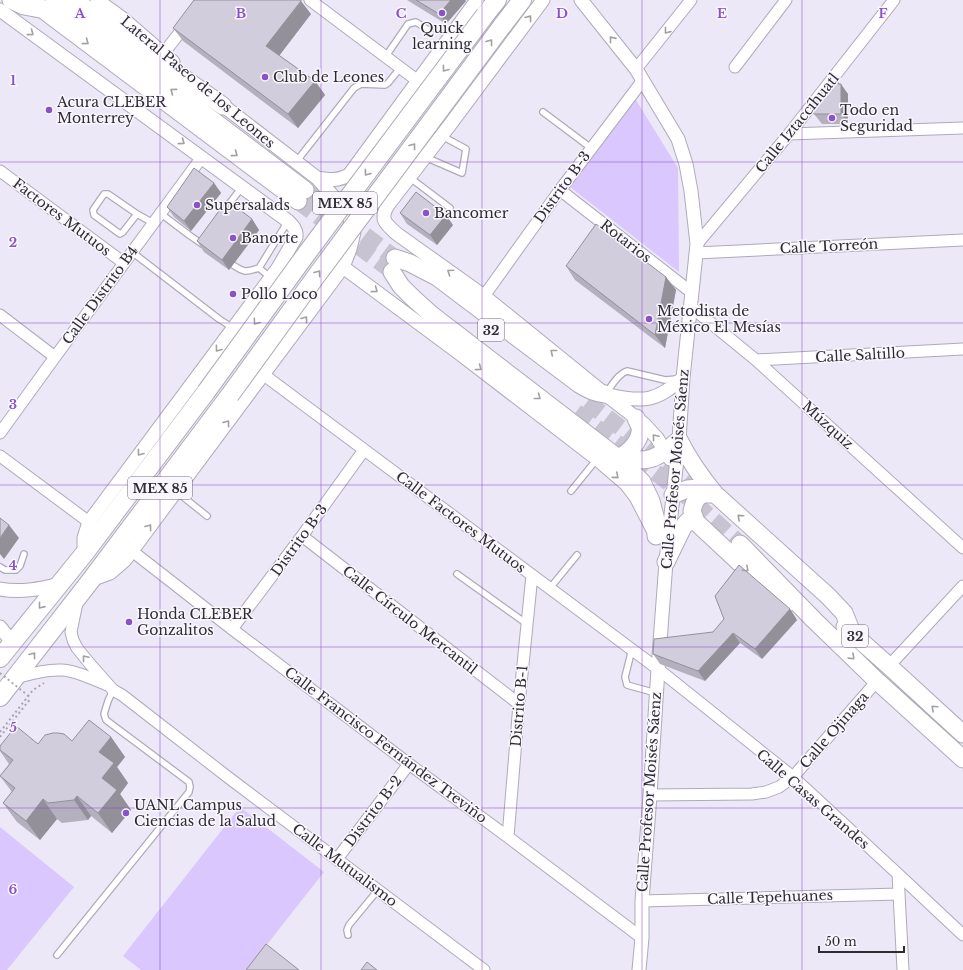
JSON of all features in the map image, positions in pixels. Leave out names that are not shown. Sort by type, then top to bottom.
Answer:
[{"type":"highway","name":"MEX 85","points":[[4,650],[84,554],[206,392],[481,8],[497,0]]},
{"type":"highway","name":"MEX 85","points":[[0,697],[7,676],[91,580],[230,396],[317,275],[522,0]]},
{"type":"main road","points":[[11,0],[24,6],[49,5]]},
{"type":"main road","points":[[30,0],[49,5],[301,196]]},
{"type":"main road","points":[[74,0],[223,106]]},
{"type":"main road","points":[[605,394],[596,393],[579,384],[437,277],[410,263],[392,266],[401,286],[432,315],[618,458],[642,482],[652,501],[656,520],[656,536]]},
{"type":"main road","name":"32","points":[[392,266],[471,330],[582,407]]},
{"type":"main road","points":[[618,458],[624,455],[635,445],[640,428],[636,418]]},
{"type":"main road","points":[[618,458],[635,461],[648,460],[660,455],[679,440],[701,477],[714,494],[828,596],[844,613],[853,635]]},
{"type":"main road","points":[[674,495],[687,489],[699,488],[714,494]]},
{"type":"main road","points":[[714,494],[703,494],[697,498],[692,511],[696,522],[782,603],[798,616],[814,620]]},
{"type":"main road","points":[[666,562],[682,527],[688,521],[696,522]]},
{"type":"main road","name":"32","points":[[963,734],[889,666],[744,540],[814,620],[877,681],[963,759]]},
{"type":"street","name":"Lateral Paseo de los Leones","points":[[91,580],[110,573],[125,560],[132,551],[343,267],[350,249],[354,232],[349,216],[317,178],[223,106],[122,18],[97,0]]},
{"type":"street","points":[[163,54],[205,0]]},
{"type":"street","points":[[543,0],[388,205],[384,212],[384,219],[397,234],[484,296],[644,424],[657,438],[676,470]]},
{"type":"street","name":"Calle Profesor Moisés Sáenz","points":[[581,0],[640,74],[678,139],[686,164],[690,184],[696,248],[683,378],[674,495],[666,562],[642,901],[642,938],[639,970]]},
{"type":"street","name":"Distrito B-3","points":[[484,296],[591,148],[691,0]]},
{"type":"street","points":[[735,67],[786,0]]},
{"type":"street","points":[[316,2],[418,80]]},
{"type":"street","name":"Calle Iztaccíhuatl","points":[[696,248],[789,134],[889,2]]},
{"type":"street","points":[[317,178],[341,179],[349,175],[418,80],[481,8]]},
{"type":"street","points":[[0,10],[288,221],[296,231],[296,237],[271,278],[89,522],[84,538],[84,554]]},
{"type":"street","points":[[407,95],[405,110],[411,121],[422,130],[436,132],[445,131]]},
{"type":"street","points":[[789,134],[963,128]]},
{"type":"street","points":[[365,154],[376,151],[396,158],[404,166],[409,177]]},
{"type":"street","name":"Calle Distrito B4","points":[[0,433],[202,157]]},
{"type":"street","name":"Factores Mutuos","points":[[0,171],[124,263]]},
{"type":"street","name":"Rotarios","points":[[560,190],[691,292]]},
{"type":"street","name":"Calle Torreón","points":[[696,248],[963,240]]},
{"type":"street","points":[[343,267],[587,450],[626,484],[636,496],[656,536],[666,562]]},
{"type":"street","name":"Múzquiz","points":[[690,306],[756,360],[963,548]]},
{"type":"street","points":[[0,315],[55,357]]},
{"type":"street","name":"Calle Saltillo","points":[[756,360],[963,349]]},
{"type":"street","name":"Calle Factores Mutuos","points":[[264,375],[658,669]]},
{"type":"street","points":[[605,394],[622,398],[651,398],[667,390],[683,378]]},
{"type":"street","name":"Distrito B-3","points":[[232,629],[364,450]]},
{"type":"street","points":[[587,450],[618,458]]},
{"type":"street","points":[[0,456],[89,522]]},
{"type":"street","name":"Calle Círculo Mercantil","points":[[302,536],[519,704]]},
{"type":"street","name":"Calle Francisco Fernández Treviño","points":[[132,551],[409,764],[642,938]]},
{"type":"street","name":"Distrito B-1","points":[[508,837],[532,575]]},
{"type":"street","points":[[0,589],[33,590],[60,584]]},
{"type":"street","points":[[889,666],[963,586]]},
{"type":"street","name":"Calle Mutualismo","points":[[78,596],[71,632],[73,640],[81,654],[112,688]]},
{"type":"street","points":[[0,627],[4,650]]},
{"type":"street","name":"Calle Casas Grandes","points":[[658,669],[793,777],[963,935]]},
{"type":"street","name":"Calle Mutualismo","points":[[7,676],[62,670],[85,676],[112,688],[484,970]]},
{"type":"street","name":"Calle Ojinaga","points":[[650,795],[752,794],[766,792],[779,787],[793,777],[877,681]]},
{"type":"street","name":"Distrito B-2","points":[[337,859],[409,764]]},
{"type":"street","points":[[898,874],[902,970]]},
{"type":"street","name":"Calle Tepehuanes","points":[[642,901],[899,894]]},
{"type":"lane","points":[[386,56],[408,24],[416,22],[430,31]]},
{"type":"lane","points":[[296,162],[354,88],[361,84],[385,85],[401,67]]},
{"type":"lane","points":[[543,112],[591,148]]},
{"type":"lane","points":[[425,157],[462,173],[466,149],[445,131]]},
{"type":"lane","points":[[409,177],[450,208]]},
{"type":"lane","points":[[224,212],[242,187]]},
{"type":"lane","points":[[137,214],[120,234],[94,215],[93,210],[104,194],[108,194],[153,223]]},
{"type":"lane","points":[[160,213],[207,247]]},
{"type":"lane","points":[[233,265],[245,272],[259,268],[288,221]]},
{"type":"lane","points":[[202,244],[206,237]]},
{"type":"lane","points":[[132,252],[219,319],[233,328]]},
{"type":"lane","points":[[259,268],[271,278]]},
{"type":"lane","points":[[605,394],[619,376],[627,371],[665,380],[683,378]]},
{"type":"lane","points":[[571,491],[597,459]]},
{"type":"lane","points":[[176,492],[207,516]]},
{"type":"lane","points":[[0,567],[5,570],[16,570],[20,566],[24,554]]},
{"type":"lane","points":[[550,588],[577,555]]},
{"type":"lane","points":[[457,574],[527,625]]},
{"type":"lane","points":[[632,650],[625,677],[627,685],[656,693]]},
{"type":"lane","points":[[57,955],[189,792],[190,787],[188,782],[106,720],[104,714],[112,688]]},
{"type":"lane","points":[[348,935],[346,930],[349,925],[378,890]]},
{"type":"path","points":[[0,737],[31,698],[7,676]]},
{"type":"path","points":[[0,732],[33,690],[44,683]]},
{"type":"shaded area","points":[[636,100],[678,168],[679,272],[570,187]]},
{"type":"shaded area","points":[[240,807],[324,872],[247,970],[141,970],[123,956]]},
{"type":"shaded area","points":[[0,827],[74,887],[7,970],[0,970]]},
{"type":"building","name":"Club de Leones","points":[[194,0],[301,0],[266,46],[315,81],[288,114],[173,28]]},
{"type":"building","points":[[416,0],[451,0],[439,14]]},
{"type":"building","points":[[830,82],[838,82],[838,84],[841,84],[841,114],[814,114],[810,107]]},
{"type":"building","points":[[194,168],[214,183],[184,221],[167,207]]},
{"type":"building","points":[[416,192],[446,215],[430,235],[400,213]]},
{"type":"building","points":[[227,200],[252,219],[222,260],[197,241]]},
{"type":"building","name":"Metodista de México El Mesías","points":[[596,224],[666,277],[655,335],[566,266]]},
{"type":"building","points":[[0,518],[9,525],[0,538]]},
{"type":"building","points":[[739,565],[790,609],[755,649],[733,633],[698,671],[653,654],[654,639],[713,632],[724,619],[715,596]]},
{"type":"building","points":[[89,720],[111,737],[99,752],[114,763],[102,778],[117,790],[98,813],[77,796],[74,800],[48,803],[43,799],[26,821],[3,803],[15,788],[0,776],[13,760],[0,750],[0,746],[16,726],[38,744],[45,735],[53,733],[64,734],[72,741]]},
{"type":"building","points":[[266,944],[299,970],[246,970]]},
{"type":"building","points":[[367,962],[377,970],[361,970]]},
{"type":"tunnel","points":[[305,190],[395,258]]},
{"type":"tunnel","points":[[298,201],[388,268]]},
{"type":"tunnel","points":[[587,402],[688,483]]},
{"type":"tunnel","points":[[576,412],[689,498],[740,544]]},
{"type":"place","name":"Quick learning","points":[[442,13]]},
{"type":"place","name":"Club de Leones","points":[[265,77]]},
{"type":"place","name":"Acura CLEBER Monterrey","points":[[49,110]]},
{"type":"place","name":"Todo en Seguridad","points":[[832,118]]},
{"type":"place","name":"Supersalads","points":[[197,205]]},
{"type":"place","name":"Bancomer","points":[[426,213]]},
{"type":"place","name":"Banorte","points":[[233,238]]},
{"type":"place","name":"Pollo Loco","points":[[233,294]]},
{"type":"place","name":"Metodista de México El Mesías","points":[[649,319]]},
{"type":"place","name":"Honda CLEBER Gonzalitos","points":[[129,622]]},
{"type":"place","name":"UANL Campus Ciencias de la Salud","points":[[126,813]]}]
